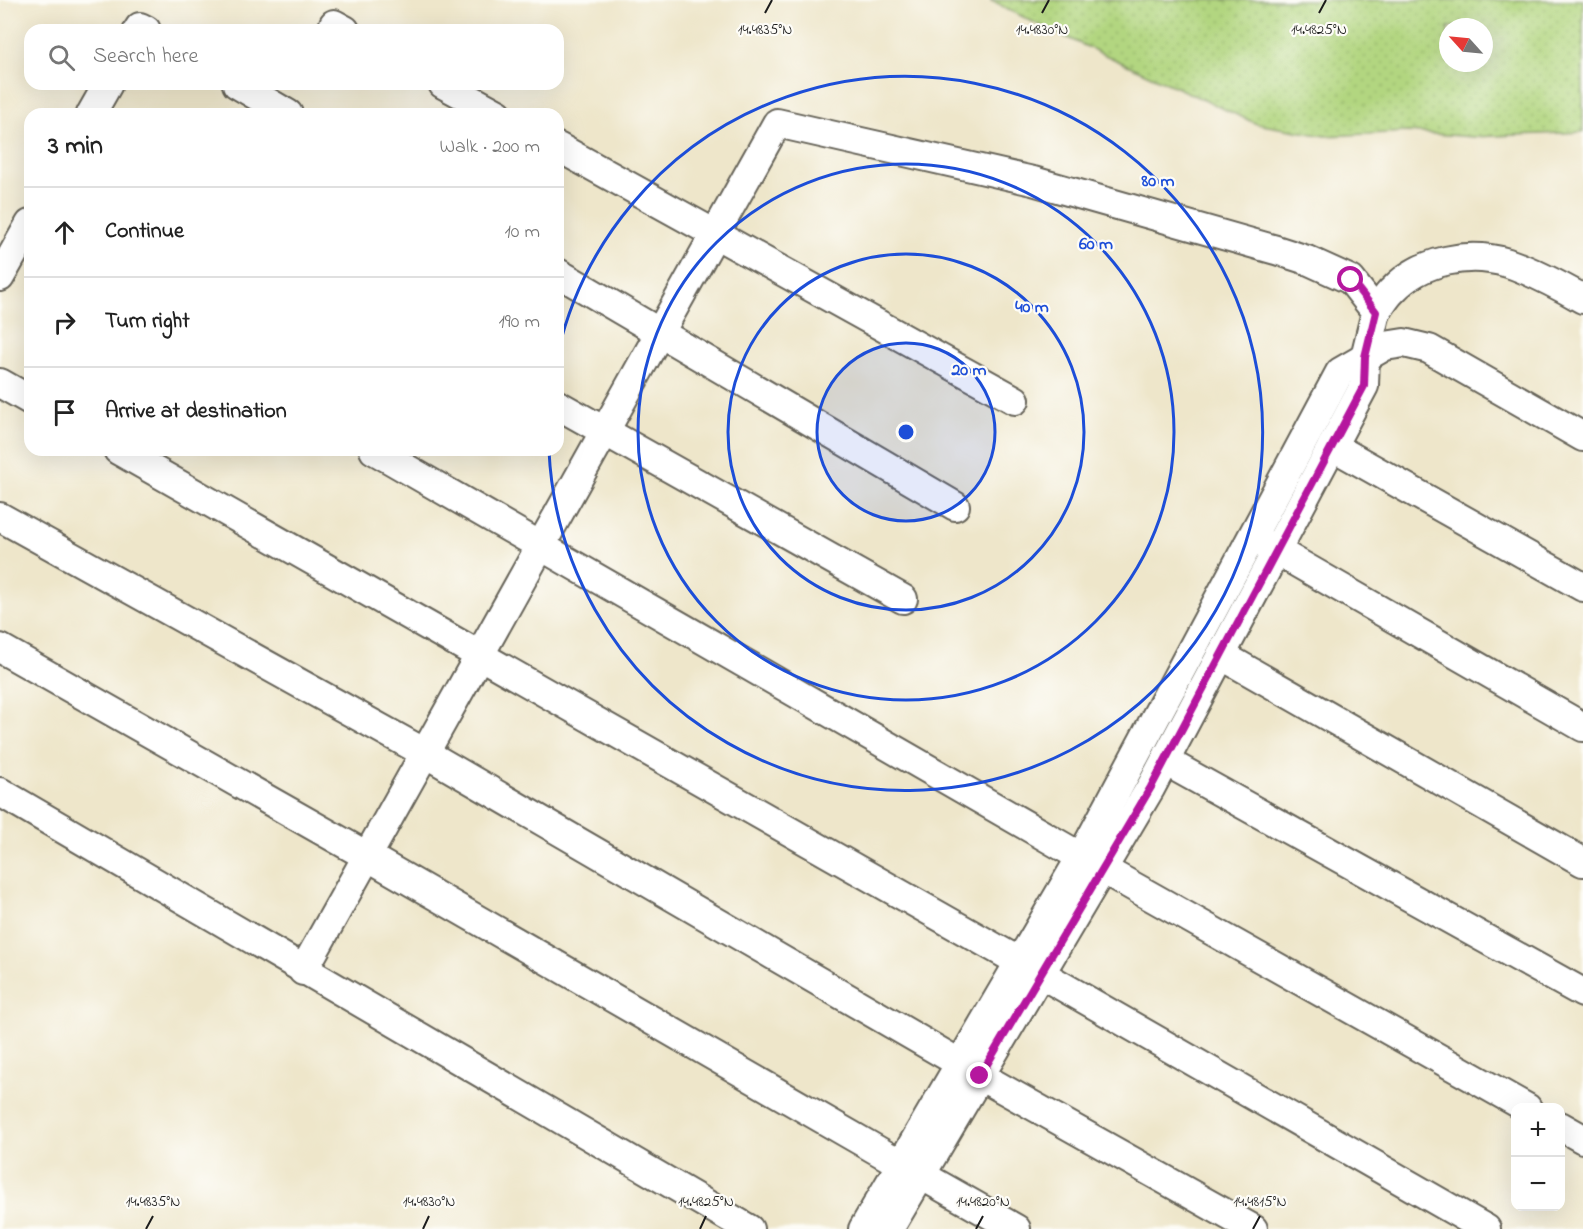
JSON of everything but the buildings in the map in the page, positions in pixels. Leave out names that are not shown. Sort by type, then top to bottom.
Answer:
[{"type":"street","points":[[95,108],[105,90]]},
{"type":"street","points":[[247,90],[278,108]]},
{"type":"street","points":[[454,90],[487,108]]},
{"type":"street","points":[[303,971],[777,123],[1033,181],[1276,250],[1307,260],[1351,280],[1376,312]]},
{"type":"street","points":[[564,150],[1015,400]]},
{"type":"street","points":[[0,277],[20,237]]},
{"type":"street","points":[[863,1229],[911,1170],[1093,863],[1165,761],[1364,386],[1365,357],[1376,312],[1392,290],[1414,272],[1442,261],[1473,258],[1507,263],[1563,287],[1583,299]]},
{"type":"street","points":[[564,277],[955,506]]},
{"type":"street","points":[[1093,863],[1252,537],[1340,372],[1385,346],[1404,343],[1430,349],[1583,437]]},
{"type":"street","points":[[0,383],[24,397]]},
{"type":"street","points":[[564,408],[903,599]]},
{"type":"street","points":[[1332,446],[1583,587]]},
{"type":"street","points":[[129,456],[1486,1229]]},
{"type":"street","points":[[384,456],[1093,863],[1520,1103]]},
{"type":"street","points":[[1278,488],[1303,502]]},
{"type":"street","points":[[0,517],[425,753],[971,1070],[1253,1229]]},
{"type":"street","points":[[1252,537],[1583,727]]},
{"type":"street","points":[[0,648],[1016,1229]]},
{"type":"street","points":[[1221,655],[1583,862]]},
{"type":"street","points":[[1165,761],[1583,993]]},
{"type":"street","points":[[0,792],[303,971],[749,1229]]},
{"type":"street","points":[[1565,1129],[1583,1139]]},
{"type":"street","points":[[889,1229],[911,1170]]},
{"type":"green space","points":[[990,0],[1583,0],[1583,132],[1474,137],[1408,132],[1325,136],[1257,124],[1037,24]]},
{"type":"route","points":[[980,1076],[1151,787],[1364,386],[1365,357],[1376,312],[1351,280]]}]
